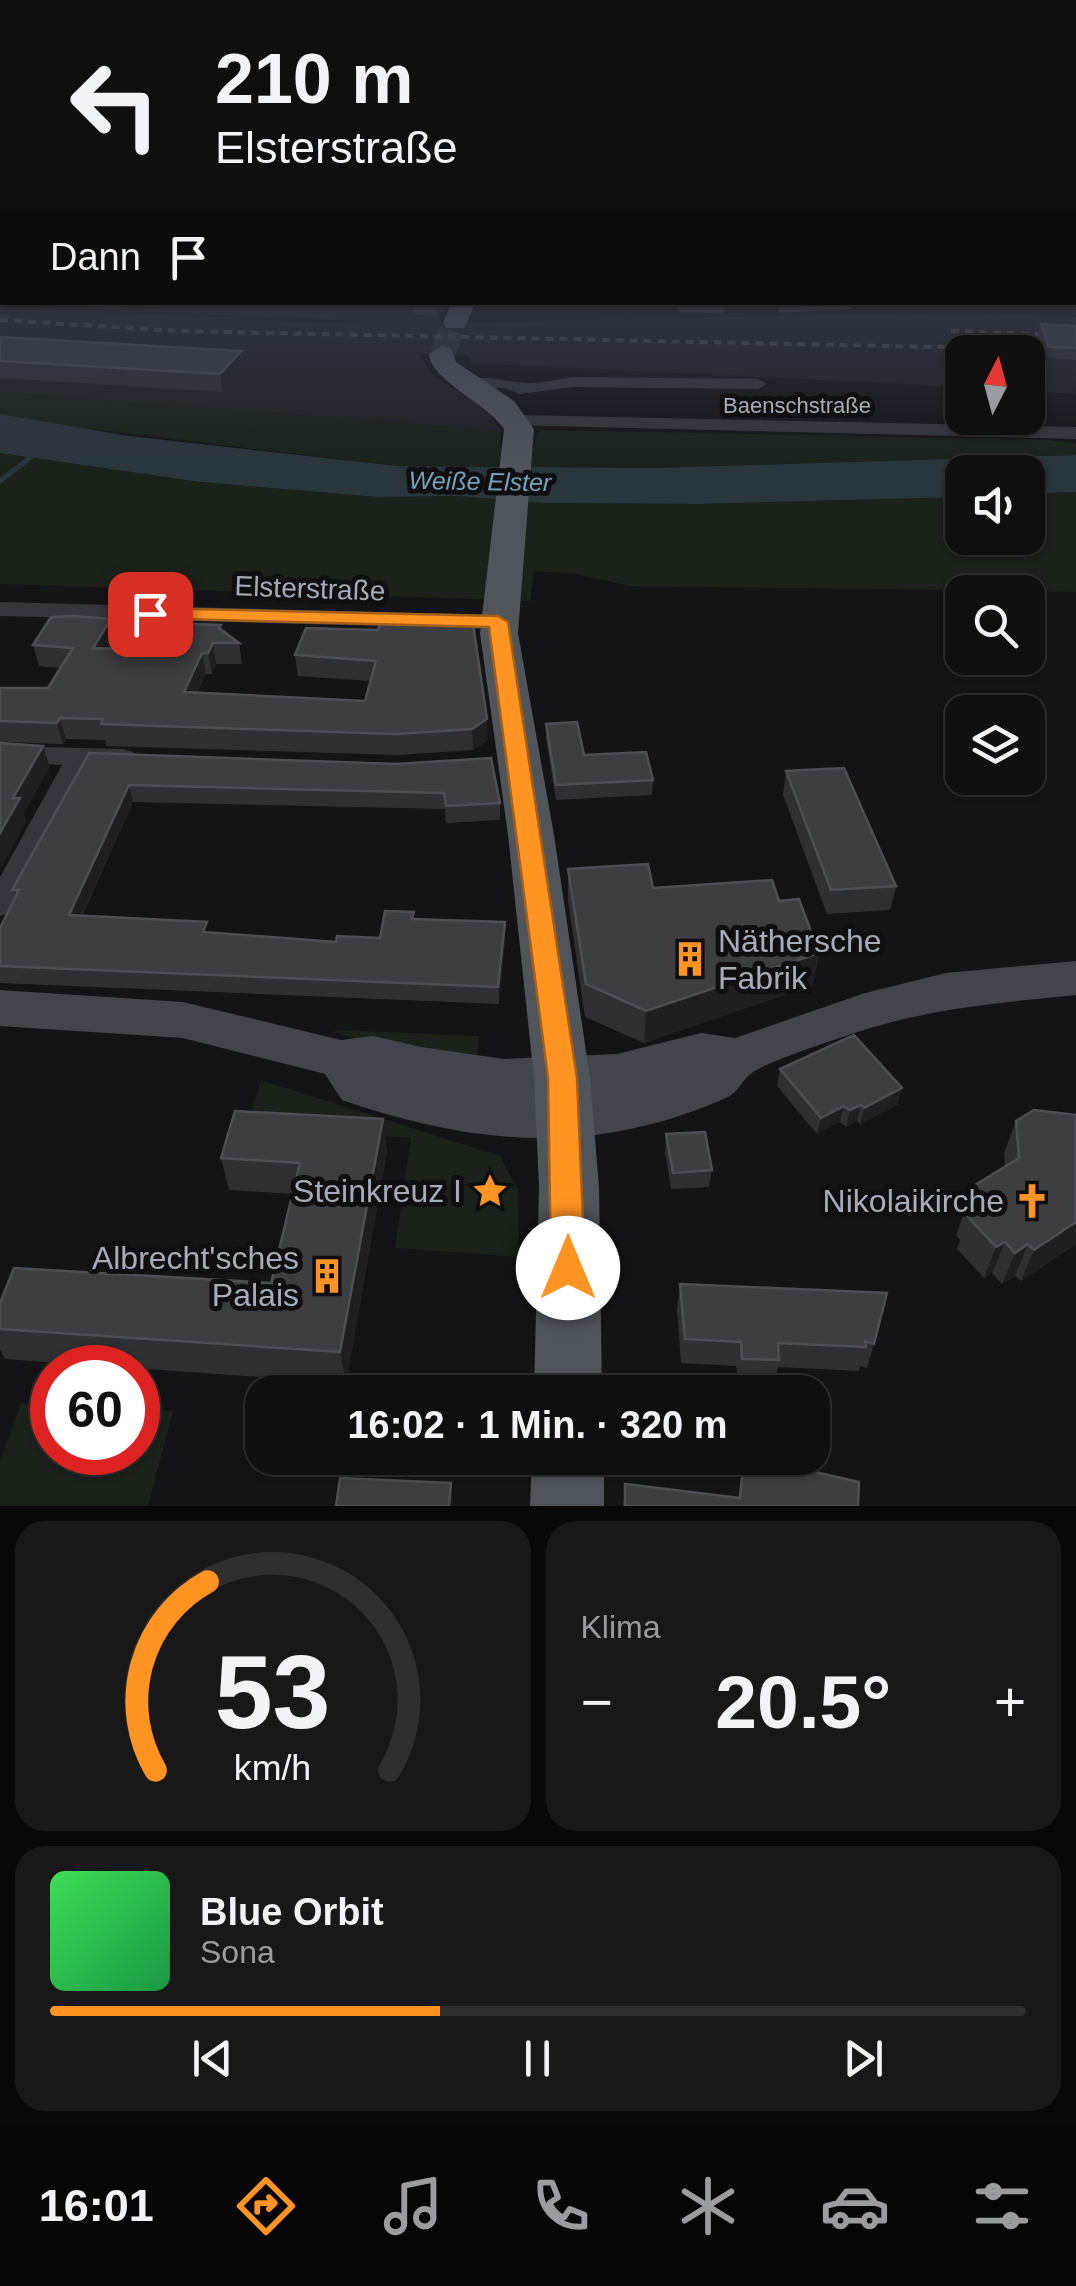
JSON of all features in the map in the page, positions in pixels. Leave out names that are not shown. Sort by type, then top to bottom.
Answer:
[{"type":"main road","points":[[442,354],[443,365],[517,416],[500,606],[508,760],[564,1098],[568,1375]]},
{"type":"main road","points":[[0,1008],[183,1020],[340,1059],[360,1086],[432,1107],[489,1116],[564,1098],[621,1112],[716,1081],[736,1058],[909,999],[994,984],[1076,978]]},
{"type":"main road","points":[[567,1506],[568,1475]]},
{"type":"street","points":[[517,416],[559,382],[758,384]]},
{"type":"street","name":"Baenschstraße","points":[[517,416],[1076,433]]},
{"type":"street","name":"Elsterstraße","points":[[0,609],[500,606]]},
{"type":"street","points":[[0,754],[159,760]]},
{"type":"street","points":[[0,905],[81,756]]},
{"type":"shaded area","points":[[0,326],[1076,326],[1076,394],[1045,392],[1045,335],[945,335],[945,386],[473,363],[466,355],[418,353],[433,375],[484,408],[502,431],[0,392]]},
{"type":"shaded area","points":[[0,392],[502,431],[499,447],[534,448],[537,432],[545,430],[1049,440],[1076,443],[1076,455],[945,455],[945,459],[654,468],[398,466],[49,424],[0,414]]},
{"type":"shaded area","points":[[0,453],[200,482],[377,497],[699,504],[945,497],[945,555],[1045,555],[1045,493],[1076,492],[1076,592],[1045,592],[1045,575],[945,575],[945,590],[631,586],[575,574],[534,571],[530,601],[0,584]]},
{"type":"shaded area","points":[[333,1032],[479,1036],[477,1063],[416,1055]]},
{"type":"shaded area","points":[[261,1080],[500,1156],[518,1190],[519,1257],[395,1248],[411,1138],[247,1127]]},
{"type":"shaded area","points":[[21,1403],[30,1404],[30,1475],[156,1475],[148,1506],[0,1506],[0,1462]]},
{"type":"shaded area","points":[[160,1410],[173,1411],[160,1460]]},
{"type":"water","name":"Weiße Elster","points":[[0,414],[129,436],[398,466],[654,468],[945,459],[945,497],[699,504],[377,497],[200,482],[0,453]]},
{"type":"water","points":[[1076,455],[1076,492],[1045,493],[1045,456]]},
{"type":"building","points":[[1042,326],[1076,326],[1076,348],[1049,347]]},
{"type":"building","points":[[0,337],[241,351],[220,374],[0,361]]},
{"type":"building","points":[[398,615],[472,617],[487,719],[472,729],[396,734],[101,724],[103,719],[60,718],[57,723],[0,721],[0,688],[48,688],[73,648],[33,645],[51,617],[111,619],[93,648],[155,650],[171,623],[221,625],[219,628],[239,643],[213,643],[208,653],[202,653],[184,692],[365,701],[376,661],[295,655],[306,628],[378,630],[382,618],[398,619]]},
{"type":"building","points":[[577,722],[584,755],[646,752],[653,780],[556,785],[546,724]]},
{"type":"building","points":[[0,743],[43,746],[13,798],[20,798],[0,833]]},
{"type":"building","points":[[89,753],[396,764],[491,758],[500,803],[446,806],[444,793],[129,785],[69,915],[207,922],[203,932],[336,942],[337,936],[380,938],[385,911],[414,912],[412,919],[505,922],[498,987],[0,966],[0,928],[19,890],[12,890]]},
{"type":"building","points":[[844,768],[896,886],[831,890],[786,771]]},
{"type":"building","name":"Näthersche Fabrik","points":[[648,864],[653,888],[772,880],[779,901],[799,899],[819,953],[646,1011],[586,984],[568,869]]},
{"type":"building","points":[[854,1035],[902,1088],[864,1108],[861,1105],[850,1110],[844,1106],[821,1118],[780,1069]]},
{"type":"building","name":"Nikolaikirche","points":[[1034,1110],[1076,1115],[1076,1222],[1034,1250],[1028,1244],[1015,1253],[1005,1242],[996,1247],[968,1217],[976,1212],[967,1204],[980,1195],[972,1187],[1019,1158],[1016,1121]]},
{"type":"building","points":[[235,1111],[383,1119],[340,1352],[0,1329],[0,1303],[14,1268],[271,1283],[300,1163],[221,1158]]},
{"type":"building","points":[[705,1132],[712,1170],[673,1173],[666,1134]]},
{"type":"building","points":[[680,1284],[887,1293],[874,1344],[865,1341],[866,1347],[778,1343],[779,1360],[742,1359],[741,1342],[685,1339]]},
{"type":"building","points":[[742,1475],[828,1475],[859,1482],[858,1506],[625,1506],[625,1484],[740,1498]]},
{"type":"building","points":[[340,1478],[451,1483],[449,1506],[336,1506]]},
{"type":"waterway","points":[[0,481],[36,453]]},
{"type":"tunnel","points":[[442,354],[454,326]]},
{"type":"railway","points":[[103,326],[1076,350]]},
{"type":"railway","points":[[951,331],[1066,335]]},
{"type":"place","name":"Näthersche Fabrik","points":[[690,959]]},
{"type":"place","name":"Steinkreuz I","points":[[490,1191]]},
{"type":"place","name":"Nikolaikirche","points":[[1032,1201]]},
{"type":"place","name":"Albrecht'sches Palais","points":[[327,1276]]},
{"type":"route","points":[[150,614],[498,622],[531,835],[562,1078],[569,1188],[568,1268]]}]
